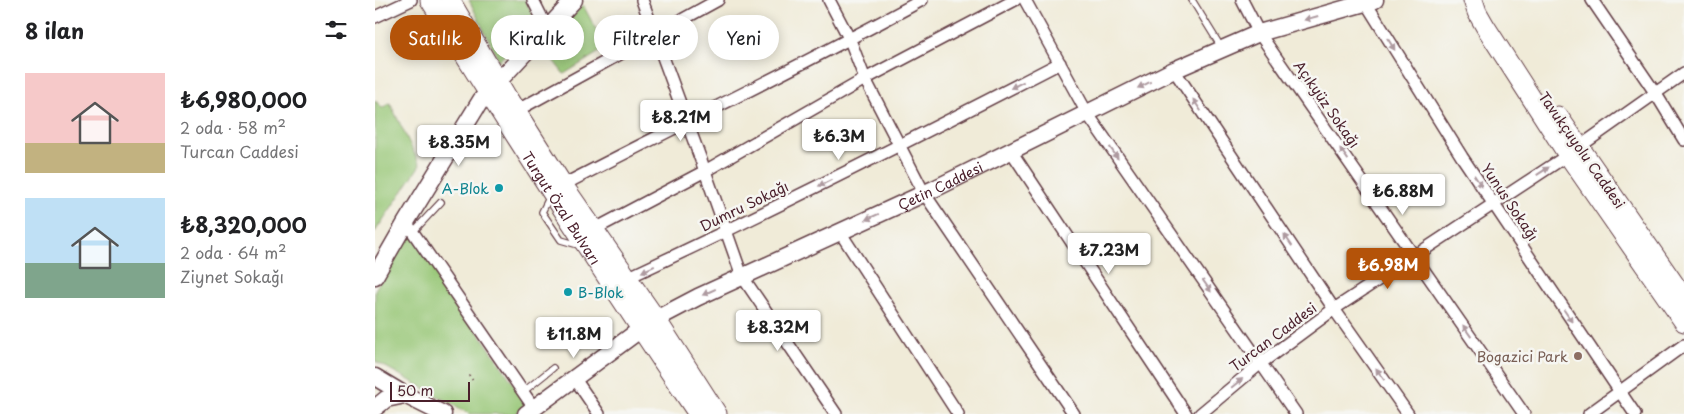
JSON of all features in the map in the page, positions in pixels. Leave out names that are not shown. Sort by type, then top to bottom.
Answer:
[{"type":"main road","name":"Turgut Özal Bulvarı","points":[[430,0],[493,87],[557,189],[593,230],[627,278],[648,324],[699,414]]},
{"type":"main road","name":"Turgut Özal Bulvarı","points":[[450,0],[493,87],[517,111],[588,248],[717,414]]},
{"type":"main road","name":"Tavukçuyolu Caddesi","points":[[1476,3],[1491,14],[1574,151],[1684,322]]},
{"type":"main road","name":"Tavukçuyolu Caddesi","points":[[1574,151],[1684,298]]},
{"type":"street","points":[[375,17],[411,0]]},
{"type":"street","points":[[533,0],[540,15]]},
{"type":"street","points":[[560,15],[574,0]]},
{"type":"street","points":[[641,0],[647,15]]},
{"type":"street","points":[[689,15],[717,0]]},
{"type":"street","points":[[829,0],[850,40],[865,80],[924,193],[1073,414]]},
{"type":"street","points":[[557,189],[687,121],[850,40],[922,0]]},
{"type":"street","points":[[593,230],[705,171],[865,80],[1015,0]]},
{"type":"street","points":[[1025,0],[1087,113],[1296,414]]},
{"type":"street","name":"Açıkyüz Sokağı","points":[[1242,0],[1259,33],[1525,414]]},
{"type":"street","points":[[1592,0],[1656,94],[1684,140]]},
{"type":"street","name":"Çetin Caddesi","points":[[530,411],[648,324],[742,276],[924,193],[1174,70],[1259,33],[1368,1]]},
{"type":"street","name":"Yunus Sokağı","points":[[1368,1],[1493,204],[1635,414]]},
{"type":"street","points":[[375,276],[409,227],[476,108],[518,60]]},
{"type":"street","points":[[517,111],[608,60]]},
{"type":"street","points":[[664,60],[742,276],[835,414]]},
{"type":"street","name":"Dumru Sokağı","points":[[627,278],[726,232],[900,146],[1060,63]]},
{"type":"street","points":[[1174,70],[1408,414]]},
{"type":"street","name":"Turcan Caddesi","points":[[1200,414],[1261,363],[1335,309],[1574,151],[1684,73]]},
{"type":"street","points":[[1011,151],[1186,414]]},
{"type":"street","points":[[409,227],[523,392],[530,411]]},
{"type":"street","points":[[840,232],[958,414]]},
{"type":"street","points":[[1589,414],[1684,345]]},
{"type":"street","points":[[375,378],[443,414]]},
{"type":"street","points":[[575,379],[599,414]]},
{"type":"street","points":[[375,384],[405,395]]},
{"type":"street","points":[[375,390],[375,402]]},
{"type":"street","points":[[375,408],[386,399],[405,395]]},
{"type":"lane","points":[[1192,0],[1223,49]]},
{"type":"lane","points":[[409,227],[441,202]]},
{"type":"lane","points":[[523,392],[553,368]]},
{"type":"path","points":[[469,375],[473,381]]},
{"type":"green space","points":[[469,0],[525,0],[533,15],[491,15],[491,45],[481,24],[481,15],[476,15]]},
{"type":"green space","points":[[583,5],[594,26],[594,55],[564,74],[553,60],[584,60],[584,15],[574,15]]},
{"type":"green space","points":[[375,100],[382,108],[390,103],[420,165],[375,232]]},
{"type":"green space","points":[[409,230],[528,405],[514,414],[470,414],[375,361],[375,290]]},
{"type":"place","name":"A-Blok","points":[[499,188]]},
{"type":"place","name":"B-Blok","points":[[568,292]]},
{"type":"place","name":"Bogazici Park","points":[[1578,356]]}]
